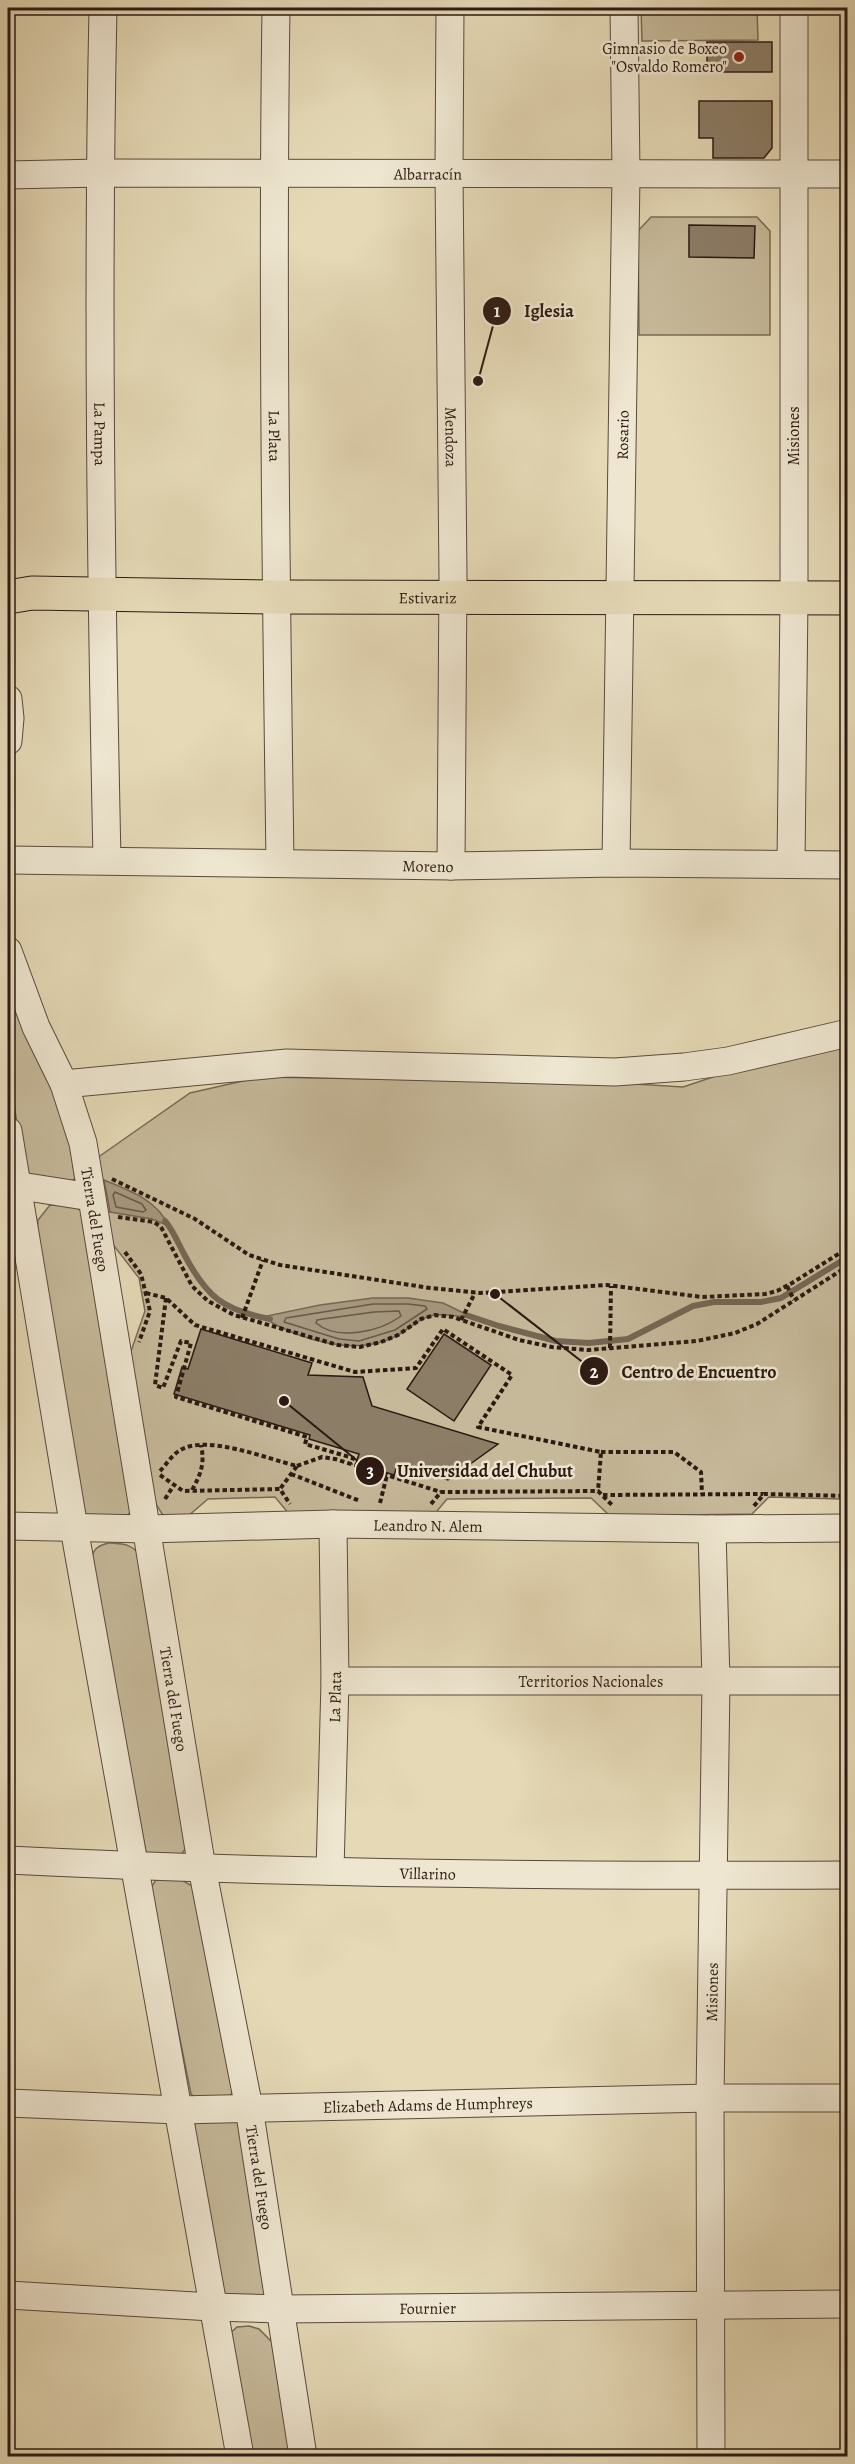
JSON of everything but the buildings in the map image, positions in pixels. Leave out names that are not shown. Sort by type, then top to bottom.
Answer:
[{"type":"main road","name":"Estivariz","points":[[8,574],[101,585],[794,588],[848,598]]},
{"type":"main road","name":"Estivariz","points":[[794,588],[848,578]]},
{"type":"main road","name":"Estivariz","points":[[8,597],[101,585]]},
{"type":"street","name":"La Pampa","points":[[103,8],[100,173],[101,585],[107,860]]},
{"type":"street","name":"La Plata","points":[[276,8],[274,173],[280,863]]},
{"type":"street","name":"Mendoza","points":[[450,8],[449,173],[453,587],[451,866]]},
{"type":"street","name":"Rosario","points":[[616,863],[626,174],[624,8]]},
{"type":"street","name":"Misiones","points":[[791,864],[794,588],[794,8]]},
{"type":"street","name":"Albarracín","points":[[8,175],[100,173],[848,174]]},
{"type":"street","points":[[8,699],[10,718],[8,741]]},
{"type":"street","name":"Moreno","points":[[8,860],[451,866],[616,863],[848,865]]},
{"type":"street","name":"Tierra del Fuego","points":[[8,951],[32,1016],[64,1084],[87,1168],[202,1868],[249,2108],[303,2457]]},
{"type":"street","points":[[64,1084],[287,1063],[579,1071],[638,1070],[728,1061],[848,1033]]},
{"type":"street","points":[[8,1131],[12,1184],[240,2457]]},
{"type":"street","points":[[12,1184],[91,1197]]},
{"type":"street","name":"La Plata","points":[[330,1871],[335,1681],[333,1524]]},
{"type":"street","name":"Leandro N. Alem","points":[[8,1526],[147,1529],[333,1524],[712,1529],[848,1528]]},
{"type":"street","name":"Misiones","points":[[711,2457],[710,2098],[716,1682],[712,1529]]},
{"type":"street","name":"Territorios Nacionales","points":[[335,1681],[848,1682]]},
{"type":"street","name":"Villarino","points":[[8,1860],[134,1867],[330,1871],[848,1875]]},
{"type":"street","name":"Elizabeth Adams de Humphreys","points":[[8,2103],[178,2110],[710,2098],[848,2098]]},
{"type":"street","name":"Fournier","points":[[8,2295],[281,2309],[848,2304]]},
{"type":"path","points":[[87,1168],[195,1219],[249,1256],[308,1271],[475,1293],[611,1286],[702,1297],[765,1294],[787,1286],[848,1248]]},
{"type":"path","points":[[114,1224],[113,1216],[154,1222],[161,1227],[192,1286],[208,1301],[242,1317],[338,1345],[360,1347],[390,1338],[421,1319],[435,1315],[462,1319],[519,1340],[552,1347],[588,1350],[697,1341],[735,1333],[757,1324],[848,1266]]},
{"type":"path","points":[[123,1249],[141,1274],[150,1311],[137,1349]]},
{"type":"path","points":[[242,1317],[263,1260]]},
{"type":"path","points":[[610,1347],[611,1286]]},
{"type":"path","points":[[787,1286],[794,1300]]},
{"type":"path","points":[[146,1293],[166,1298],[195,1326],[355,1372],[416,1368],[442,1329],[512,1375],[478,1427],[601,1452],[674,1452],[701,1472],[702,1494]]},
{"type":"path","points":[[462,1319],[475,1293]]},
{"type":"path","points":[[166,1298],[154,1385],[163,1388],[182,1341],[191,1343],[176,1397],[307,1437],[305,1444],[353,1458],[351,1464]]},
{"type":"path","points":[[158,1474],[179,1451],[194,1444],[214,1445],[297,1466]]},
{"type":"path","points":[[191,1491],[201,1473],[204,1458],[201,1444]]},
{"type":"path","points":[[601,1452],[600,1493],[619,1511]]},
{"type":"path","points":[[280,1489],[297,1466],[322,1457],[441,1492],[847,1496]]},
{"type":"path","points":[[153,1471],[183,1491],[280,1489]]},
{"type":"path","points":[[291,1474],[367,1504]]},
{"type":"path","points":[[378,1508],[387,1475]]},
{"type":"path","points":[[280,1489],[294,1508]]},
{"type":"path","points":[[428,1508],[441,1492]]},
{"type":"path","points":[[749,1511],[764,1494]]},
{"type":"shaded area","points":[[641,8],[757,8],[758,40],[642,41]]},
{"type":"shaded area","points":[[651,217],[757,217],[770,231],[770,335],[639,335],[638,231]]},
{"type":"shaded area","points":[[8,984],[66,1118],[75,1179],[65,1183],[39,1183],[25,1172],[8,1068]]},
{"type":"shaded area","points":[[847,1045],[847,1507],[841,1499],[769,1497],[752,1514],[610,1516],[591,1498],[447,1499],[433,1516],[290,1515],[275,1497],[208,1499],[187,1517],[164,1517],[152,1498],[129,1357],[145,1311],[139,1278],[111,1242],[97,1158],[190,1093],[260,1077],[619,1083],[683,1087],[734,1070]]},
{"type":"shaded area","points":[[50,1205],[73,1206],[82,1211],[131,1512],[123,1519],[87,1515],[81,1510],[37,1232],[38,1220]]},
{"type":"shaded area","points":[[109,1543],[128,1546],[142,1558],[189,1843],[181,1855],[147,1858],[91,1564],[95,1550]]},
{"type":"shaded area","points":[[180,1879],[192,1886],[197,1895],[234,2084],[232,2093],[227,2099],[196,2098],[191,2094],[151,1896],[152,1886],[156,1880]]},
{"type":"shaded area","points":[[197,2119],[239,2121],[270,2301],[228,2298],[221,2291],[194,2125]]},
{"type":"shaded area","points":[[249,2326],[259,2329],[274,2344],[292,2456],[249,2456],[227,2336],[237,2327]]},
{"type":"water","points":[[104,1180],[150,1202],[169,1226],[152,1219],[110,1212]]},
{"type":"water","points":[[373,1298],[408,1298],[443,1303],[472,1317],[430,1316],[382,1342],[347,1345],[311,1339],[293,1333],[262,1317],[320,1305]]},
{"type":"waterway","points":[[165,1221],[208,1291],[227,1306],[270,1319]]},
{"type":"waterway","points":[[466,1315],[556,1341],[589,1343],[628,1339],[693,1306],[714,1302],[761,1302],[781,1298],[848,1257]]},
{"type":"place","name":"Gimnasio de Boxeo \"Osvaldo Romero\"","points":[[739,57]]},
{"type":"place","name":"Iglesia","points":[[478,381]]},
{"type":"place","name":"Centro de Encuentro","points":[[495,1294]]},
{"type":"place","name":"Universidad del Chubut","points":[[284,1401]]}]
